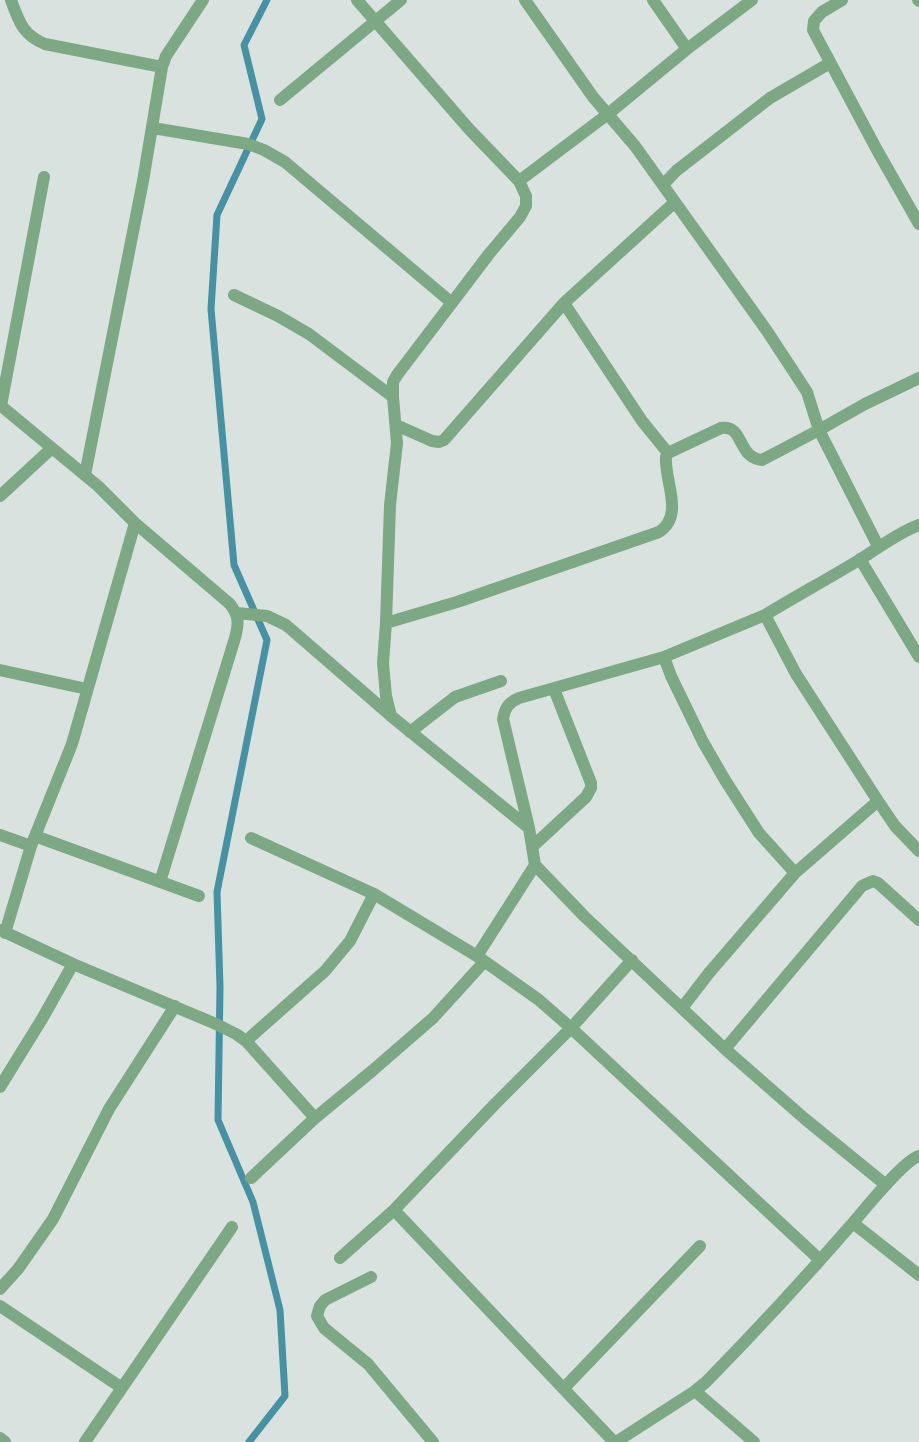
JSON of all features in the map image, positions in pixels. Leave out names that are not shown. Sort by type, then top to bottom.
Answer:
[{"type":"street","points":[[11,0],[17,18],[25,32],[34,40],[45,44],[162,67]]},
{"type":"street","points":[[85,475],[162,67],[166,56],[203,0]]},
{"type":"street","points":[[357,0],[469,129],[519,181],[526,196],[526,206],[520,217],[397,374],[394,382],[393,397],[397,443],[390,505],[383,663],[386,696],[391,716]]},
{"type":"street","points":[[280,100],[401,0]]},
{"type":"street","points":[[525,0],[593,97],[635,146],[767,331],[807,392],[819,430],[878,546]]},
{"type":"street","points":[[653,0],[687,48]]},
{"type":"street","points":[[519,181],[608,114],[687,48],[752,0]]},
{"type":"street","points":[[842,0],[822,12],[814,21],[813,30],[919,224]]},
{"type":"street","points":[[663,185],[676,171],[770,98],[830,63]]},
{"type":"street","points":[[152,128],[248,144],[271,154],[303,176],[452,303]]},
{"type":"street","points":[[44,178],[0,406],[85,475],[135,523],[230,604],[237,613],[239,623],[160,882]]},
{"type":"street","points":[[396,425],[432,441],[439,442],[444,440],[564,303],[675,202]]},
{"type":"street","points":[[234,295],[278,316],[308,334],[393,397]]},
{"type":"street","points":[[564,303],[642,421],[668,454]]},
{"type":"street","points":[[386,623],[458,602],[659,532],[669,523],[672,515],[665,462],[668,454],[721,428],[726,427],[736,433],[750,457],[762,460],[865,404],[919,378]]},
{"type":"street","points":[[0,496],[52,448]]},
{"type":"street","points":[[135,523],[72,744],[33,841],[3,931],[73,964],[216,1024],[241,1038],[315,1118]]},
{"type":"street","points":[[886,1185],[805,1119],[725,1049],[584,916],[535,865],[529,828],[503,719],[505,710],[510,702],[519,698],[664,656],[765,615],[860,559],[878,546],[919,525]]},
{"type":"street","points":[[860,559],[919,657]]},
{"type":"street","points":[[237,613],[267,616],[286,625],[410,732],[529,828]]},
{"type":"street","points":[[765,615],[796,674],[878,801],[895,826],[917,844]]},
{"type":"street","points":[[664,656],[670,676],[707,750],[759,833],[795,873]]},
{"type":"street","points":[[0,670],[87,689]]},
{"type":"street","points":[[410,732],[455,697],[501,681]]},
{"type":"street","points":[[532,847],[586,797],[591,788],[591,783],[554,689]]},
{"type":"street","points":[[682,1008],[709,973],[795,873],[878,801]]},
{"type":"street","points":[[0,835],[33,841],[199,896]]},
{"type":"street","points":[[251,838],[374,894],[481,959],[539,1000],[820,1260]]},
{"type":"street","points":[[251,1178],[315,1118],[433,1018],[481,959],[535,865]]},
{"type":"street","points":[[725,1049],[862,886],[873,881],[878,883],[919,920]]},
{"type":"street","points":[[241,1038],[324,971],[350,941],[374,894]]},
{"type":"street","points":[[340,1258],[394,1210],[571,1028],[632,960]]},
{"type":"street","points":[[0,1086],[42,1019],[73,964]]},
{"type":"street","points":[[0,1289],[18,1269],[53,1219],[109,1109],[175,1006]]},
{"type":"street","points":[[394,1210],[615,1442],[696,1391],[820,1260],[886,1185],[910,1161],[919,1156]]},
{"type":"street","points":[[853,1223],[919,1275]]},
{"type":"street","points":[[85,1442],[232,1227]]},
{"type":"street","points":[[564,1388],[700,1246]]},
{"type":"street","points":[[370,1277],[325,1300],[320,1306],[317,1316],[324,1328],[368,1364],[433,1442]]},
{"type":"street","points":[[0,1306],[122,1388]]},
{"type":"street","points":[[696,1391],[754,1442]]},
{"type":"street","points":[[0,1438],[5,1442]]},
{"type":"waterway","points":[[249,1442],[285,1396],[280,1310],[253,1202],[218,1120],[220,987],[217,892],[267,640],[234,565],[211,309],[217,215],[262,119],[244,45],[267,0]]}]
